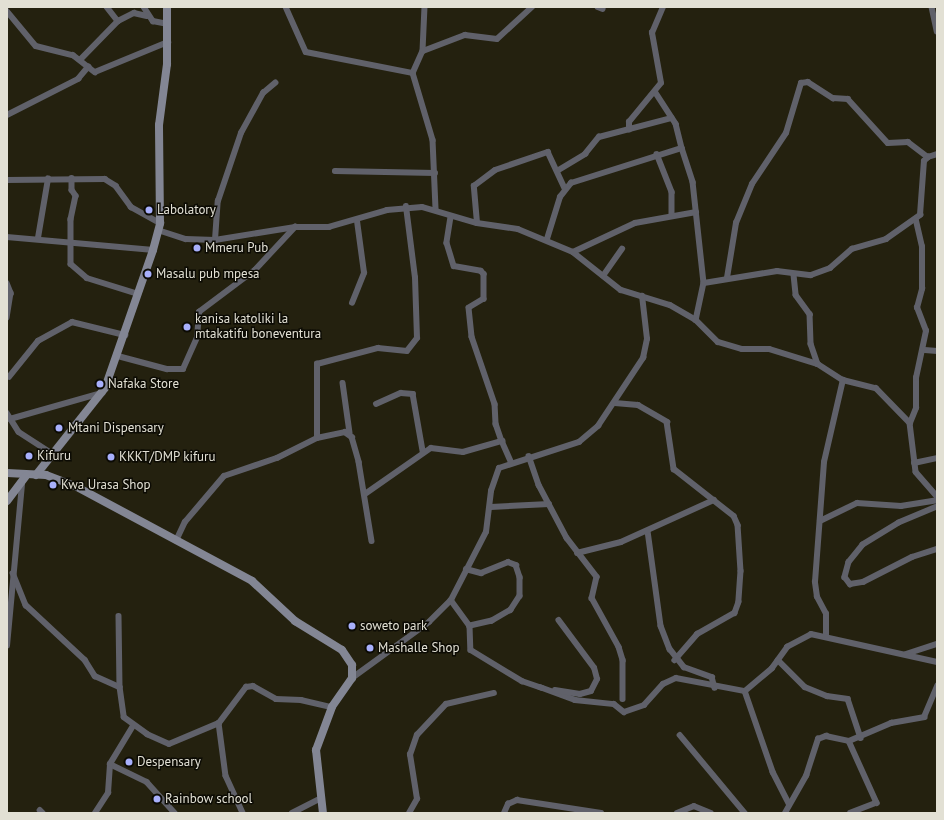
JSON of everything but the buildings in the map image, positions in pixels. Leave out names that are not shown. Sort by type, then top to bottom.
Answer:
[{"type":"street","points":[[107,7],[118,21]]},
{"type":"street","points":[[144,7],[147,16],[152,21],[168,24]]},
{"type":"street","points":[[36,475],[102,393],[118,356],[153,250],[159,227],[159,125],[168,42],[167,7]]},
{"type":"street","points":[[286,7],[306,52],[413,73]]},
{"type":"street","points":[[425,7],[423,51],[413,73],[434,140],[436,209]]},
{"type":"street","points":[[423,51],[465,35],[498,39],[532,7]]},
{"type":"street","points":[[629,130],[629,122],[656,93],[662,77],[654,59],[652,28],[663,7]]},
{"type":"street","points":[[932,7],[937,31]]},
{"type":"street","points":[[7,11],[36,46],[81,59],[88,67],[103,72],[168,42]]},
{"type":"street","points":[[81,59],[118,21],[134,13],[147,16]]},
{"type":"street","points":[[7,115],[78,79],[88,67]]},
{"type":"street","points":[[727,278],[736,223],[752,184],[786,133],[801,82],[808,82],[833,98],[848,99],[888,143],[912,143],[928,157]]},
{"type":"street","points":[[215,240],[218,202],[241,133],[263,93],[275,83]]},
{"type":"street","points":[[656,93],[672,118],[693,182],[704,283],[696,320]]},
{"type":"street","points":[[557,171],[585,154],[600,137],[672,118]]},
{"type":"street","points":[[547,239],[565,188],[578,179],[657,154],[682,148]]},
{"type":"street","points":[[476,223],[474,186],[484,176],[544,152],[550,154],[565,188]]},
{"type":"street","points":[[657,154],[672,192],[672,215]]},
{"type":"street","points":[[937,154],[928,157],[924,161],[921,209],[916,220],[922,247],[922,289],[917,308],[926,331],[925,350],[916,378],[916,408],[910,423],[914,463],[919,478],[937,496]]},
{"type":"street","points":[[335,171],[435,173]]},
{"type":"street","points":[[72,178],[72,190],[76,196],[69,259],[75,269],[87,278],[138,294]]},
{"type":"street","points":[[7,180],[72,178],[112,182],[131,207],[159,227],[186,239],[215,240],[295,227],[329,227],[357,221],[387,210],[406,207],[436,209],[451,217],[476,223],[518,229],[547,239],[572,252],[621,290],[670,305],[696,320],[718,342],[730,346],[769,349],[818,364],[842,380],[876,388],[910,423]]},
{"type":"street","points":[[38,238],[48,179]]},
{"type":"street","points":[[317,438],[317,364],[378,348],[407,351],[417,338],[415,278],[406,207]]},
{"type":"street","points":[[572,252],[635,222],[696,212]]},
{"type":"street","points":[[451,217],[447,243],[454,266],[481,270],[484,274],[484,299],[469,308],[472,337],[495,404],[496,424],[511,461]]},
{"type":"street","points":[[704,283],[727,278],[755,277],[778,271],[794,275],[820,273],[852,249],[886,239],[904,224],[916,220]]},
{"type":"street","points":[[352,302],[364,273],[357,221]]},
{"type":"street","points":[[118,356],[167,369],[183,369],[197,338],[199,312],[255,270],[295,227]]},
{"type":"street","points":[[7,236],[153,250]]},
{"type":"street","points":[[603,276],[622,249]]},
{"type":"street","points":[[794,275],[796,295],[810,314],[811,344],[818,364]]},
{"type":"street","points":[[7,283],[11,293],[7,318]]},
{"type":"street","points":[[322,813],[316,750],[332,708],[352,678],[429,622],[451,600],[486,532],[491,507],[494,477],[499,468],[511,461],[589,436],[615,403],[646,348],[642,296]]},
{"type":"street","points":[[8,379],[38,341],[72,322],[125,335]]},
{"type":"street","points":[[925,350],[937,351]]},
{"type":"street","points":[[7,371],[8,379]]},
{"type":"street","points":[[826,637],[826,614],[817,597],[816,582],[824,462],[842,380]]},
{"type":"street","points":[[343,384],[350,433],[365,494],[372,541]]},
{"type":"street","points":[[53,454],[26,438],[8,416],[102,393]]},
{"type":"street","points":[[376,404],[401,393],[413,394],[423,451]]},
{"type":"street","points":[[615,403],[638,405],[667,422],[674,469],[737,520],[741,546],[739,602],[727,619],[698,634],[676,660]]},
{"type":"street","points":[[176,541],[185,522],[218,480],[241,468],[277,458],[317,438],[350,433]]},
{"type":"street","points":[[365,494],[423,451],[437,447],[463,452],[502,441]]},
{"type":"street","points":[[529,456],[549,504],[577,553],[597,577],[592,598],[619,647],[623,699]]},
{"type":"street","points":[[914,463],[937,458]]},
{"type":"street","points":[[7,473],[26,476],[36,475],[55,477],[77,487],[252,581],[295,621],[342,650],[352,665],[352,678]]},
{"type":"street","points":[[7,646],[22,485],[26,476]]},
{"type":"street","points":[[7,501],[22,485]]},
{"type":"street","points":[[577,553],[648,531],[714,500]]},
{"type":"street","points":[[820,521],[857,503],[901,506],[937,500]]},
{"type":"street","points":[[491,507],[549,504]]},
{"type":"street","points":[[937,507],[899,523],[863,545],[849,562],[845,577],[850,584],[863,582],[912,557],[937,549]]},
{"type":"street","points":[[648,531],[661,626],[676,660],[691,671],[712,677],[715,688]]},
{"type":"street","points":[[466,569],[485,573],[508,562],[516,565],[520,577],[520,596],[511,610],[492,621],[470,626]]},
{"type":"street","points":[[13,573],[26,605],[85,660],[96,676],[120,686]]},
{"type":"street","points":[[451,600],[470,626],[471,650],[540,687],[575,700],[614,704],[624,712],[644,705],[663,684],[676,678],[715,688],[745,692]]},
{"type":"street","points":[[119,616],[120,686],[124,717],[133,726],[169,744],[219,723],[242,690],[249,686],[276,699],[301,700],[332,708]]},
{"type":"street","points":[[540,687],[580,694],[590,691],[596,684],[594,668],[560,620]]},
{"type":"street","points":[[745,692],[797,639],[811,634],[937,662]]},
{"type":"street","points":[[906,654],[937,644]]},
{"type":"street","points":[[778,660],[805,687],[827,696],[848,699],[861,738]]},
{"type":"street","points":[[785,813],[806,776],[818,739],[826,736],[850,741],[861,738],[891,723],[924,717],[937,686]]},
{"type":"street","points":[[745,692],[773,772],[789,804]]},
{"type":"street","points":[[409,813],[417,799],[410,756],[417,734],[446,704],[494,694]]},
{"type":"street","points":[[219,723],[226,776],[243,813]]},
{"type":"street","points":[[95,813],[108,793],[110,764],[133,726]]},
{"type":"street","points":[[680,735],[745,813]]},
{"type":"street","points":[[850,741],[877,803],[852,813]]},
{"type":"street","points":[[110,764],[147,782],[175,813]]},
{"type":"street","points":[[292,813],[320,799]]},
{"type":"street","points":[[504,813],[508,804],[517,800],[601,813]]},
{"type":"street","points":[[677,813],[694,806],[711,813]]},
{"type":"place","name":"Labolatory","points":[[149,210]]},
{"type":"place","name":"Mmeru Pub","points":[[197,248]]},
{"type":"place","name":"Masalu pub mpesa","points":[[148,274]]},
{"type":"place","name":"kanisa katoliki la mtakatifu boneventura","points":[[187,327]]},
{"type":"place","name":"Nafaka Store","points":[[100,384]]},
{"type":"place","name":"Mtani Dispensary","points":[[59,428]]},
{"type":"place","name":"Kifuru","points":[[29,456]]},
{"type":"place","name":"KKKT/DMP kifuru","points":[[111,457]]},
{"type":"place","name":"Kwa Urasa Shop","points":[[53,485]]},
{"type":"place","name":"soweto park","points":[[352,626]]},
{"type":"place","name":"Mashalle Shop","points":[[370,648]]},
{"type":"place","name":"Despensary","points":[[129,762]]},
{"type":"place","name":"Rainbow school","points":[[157,799]]}]
